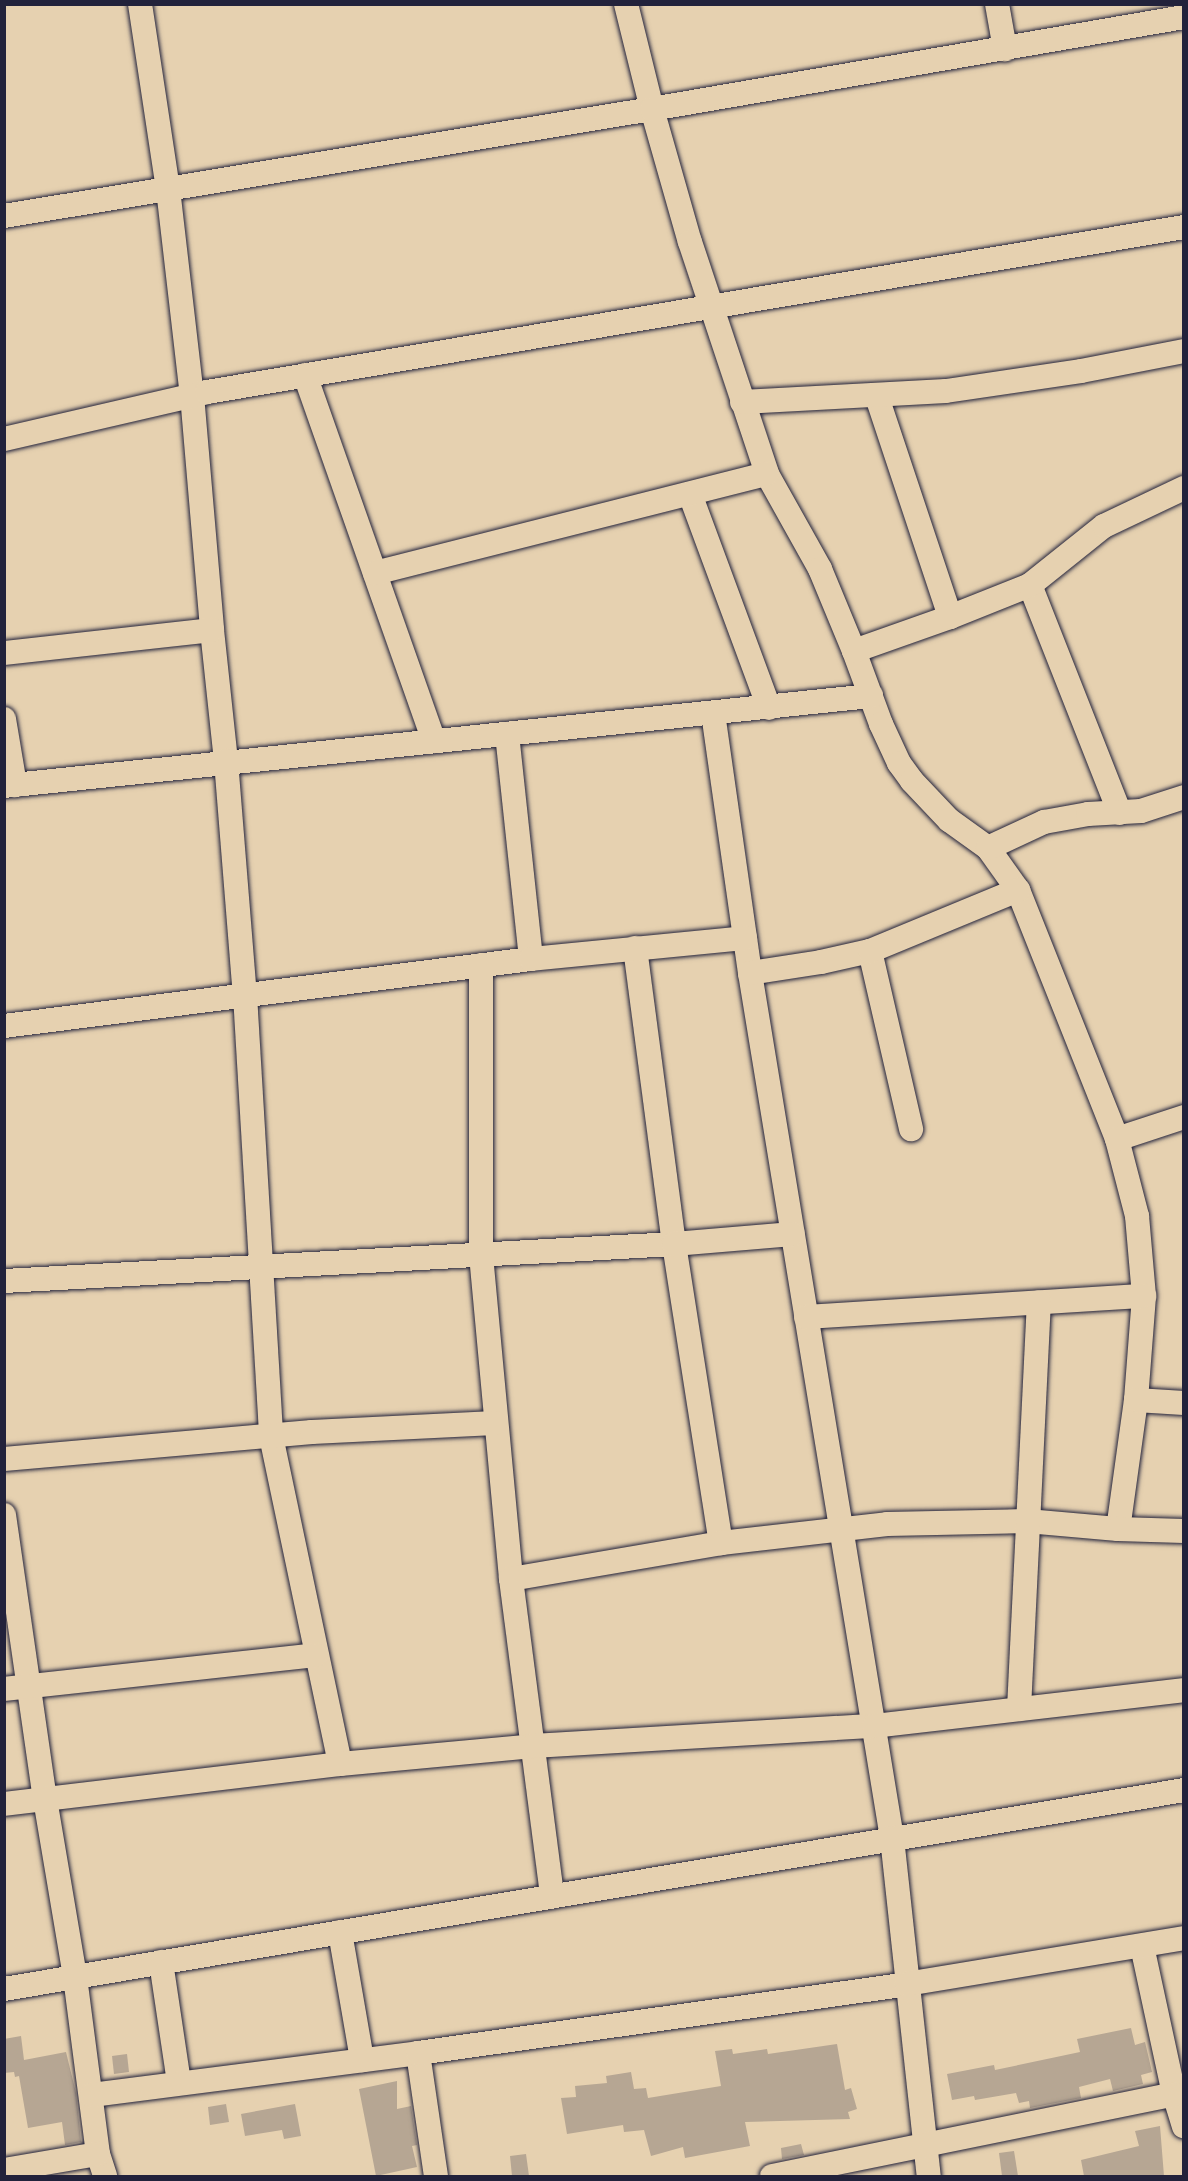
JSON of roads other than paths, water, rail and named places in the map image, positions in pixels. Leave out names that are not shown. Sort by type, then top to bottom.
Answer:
[{"type":"street","points":[[140,4],[168,189],[192,395],[212,630],[226,761],[245,995],[271,1436],[315,1655],[340,1764]]},
{"type":"street","points":[[626,4],[652,109],[710,306],[767,474],[806,541],[854,651],[889,743],[912,781],[949,820],[988,848],[1018,890],[1117,1139],[1137,1216],[1144,1296],[1136,1400],[1118,1529]]},
{"type":"street","points":[[997,4],[1005,49]]},
{"type":"street","points":[[4,216],[652,109],[1184,17]]},
{"type":"street","points":[[4,439],[192,395],[1184,227]]},
{"type":"street","points":[[742,402],[877,397],[984,386],[1112,366],[1184,351]]},
{"type":"street","points":[[305,375],[434,741]]},
{"type":"street","points":[[877,397],[950,617]]},
{"type":"street","points":[[375,573],[767,474]]},
{"type":"street","points":[[854,651],[950,617],[1030,585],[1104,526],[1184,488]]},
{"type":"street","points":[[690,494],[769,708]]},
{"type":"street","points":[[1030,585],[1120,813]]},
{"type":"street","points":[[4,653],[212,630]]},
{"type":"street","points":[[4,718],[10,785],[871,696]]},
{"type":"street","points":[[713,712],[750,974],[806,1317],[844,1528],[892,1838],[929,2176]]},
{"type":"street","points":[[507,734],[531,959]]},
{"type":"street","points":[[988,848],[1044,822],[1088,814],[1181,806]]},
{"type":"street","points":[[750,974],[870,951],[1018,890]]},
{"type":"street","points":[[4,1026],[531,959],[745,938]]},
{"type":"street","points":[[635,948],[674,1244],[721,1543]]},
{"type":"street","points":[[870,951],[911,1130]]},
{"type":"street","points":[[481,965],[481,1255],[511,1579],[552,1896]]},
{"type":"street","points":[[1117,1139],[1184,1117]]},
{"type":"street","points":[[4,1281],[674,1244],[793,1234]]},
{"type":"street","points":[[806,1317],[1144,1296]]},
{"type":"street","points":[[1019,1709],[1039,1302]]},
{"type":"street","points":[[1136,1400],[1184,1403]]},
{"type":"street","points":[[4,1459],[271,1436],[495,1423]]},
{"type":"street","points":[[4,1515],[45,1800],[75,1977],[102,2165],[4,2170]]},
{"type":"street","points":[[511,1579],[721,1543],[844,1528],[940,1521],[1027,1521],[1118,1529],[1184,1531]]},
{"type":"street","points":[[4,1689],[315,1655]]},
{"type":"street","points":[[4,1804],[340,1764],[533,1746],[874,1726],[1184,1690]]},
{"type":"street","points":[[4,1989],[1184,1790]]},
{"type":"street","points":[[340,1932],[362,2060]]},
{"type":"street","points":[[92,2095],[418,2053],[907,1984],[1184,1938]]},
{"type":"street","points":[[1142,1946],[1174,2094],[1184,2126]]},
{"type":"street","points":[[161,1962],[179,2083]]},
{"type":"street","points":[[418,2053],[436,2176]]},
{"type":"street","points":[[772,2176],[1174,2094]]}]
